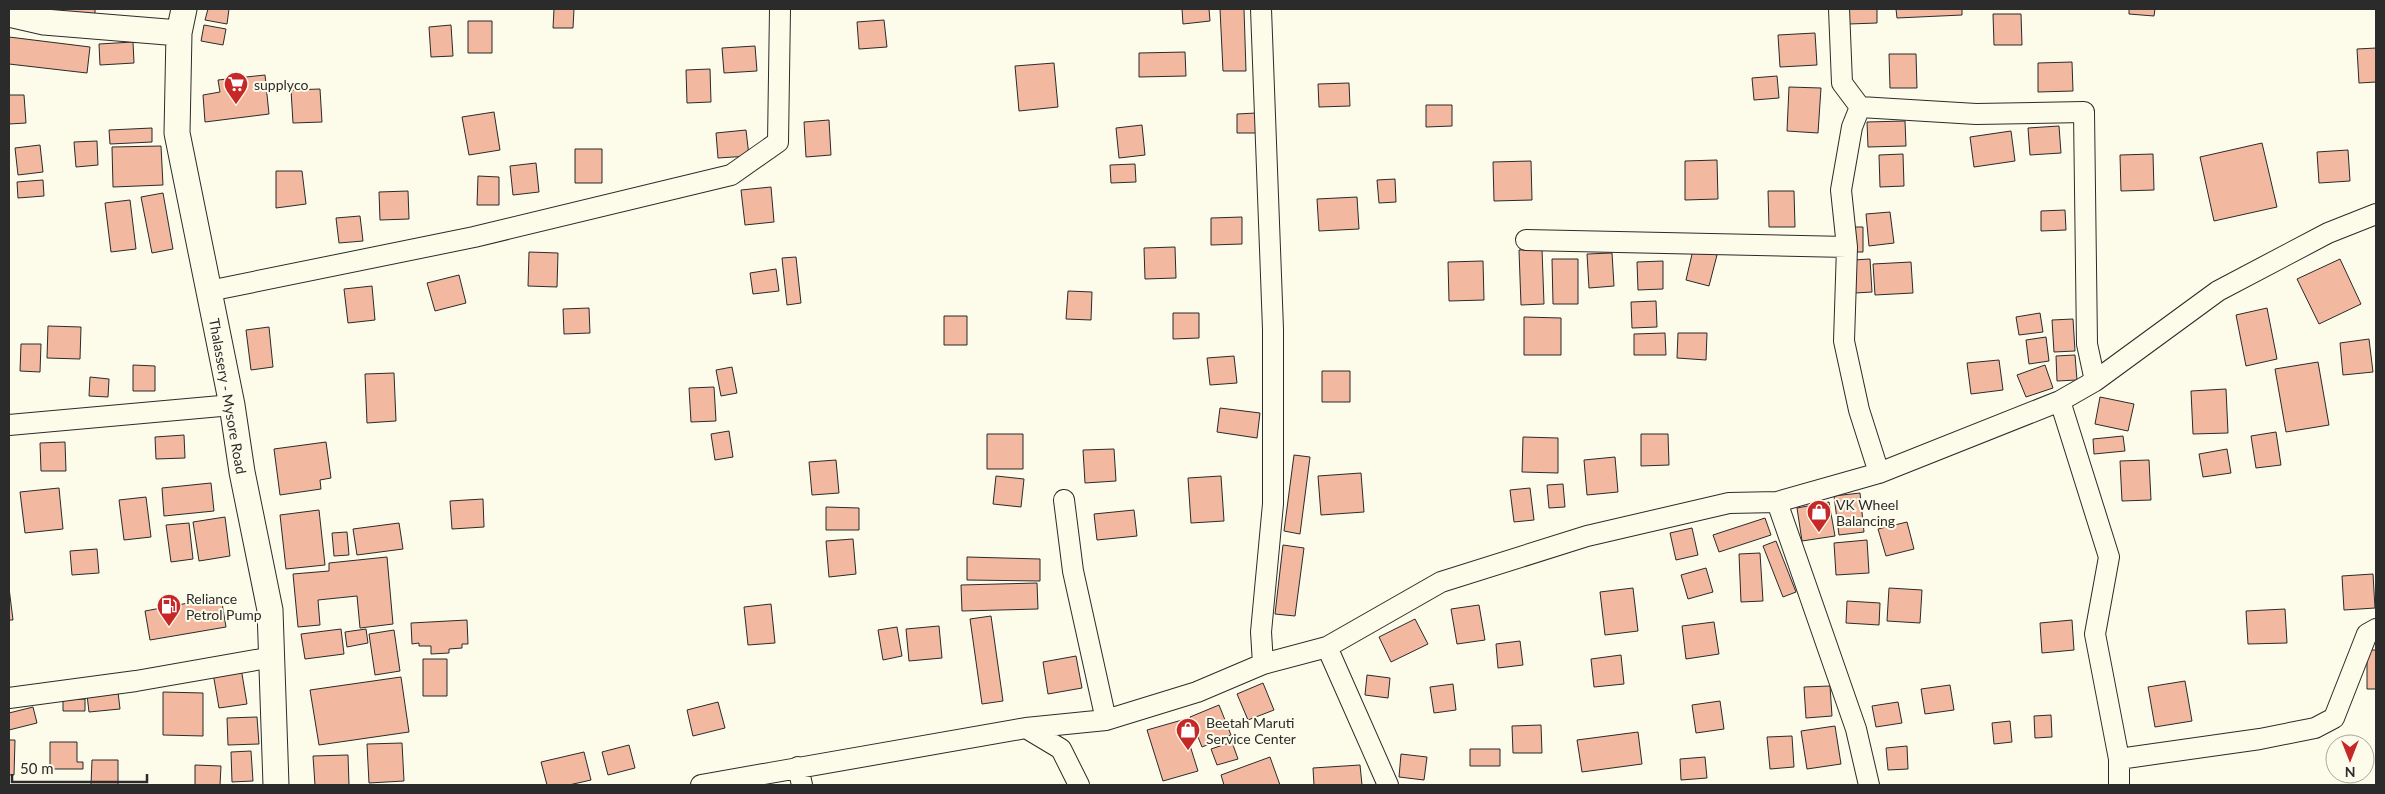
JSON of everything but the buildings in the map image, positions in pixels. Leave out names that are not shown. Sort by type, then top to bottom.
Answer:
[{"type":"main road","points":[[9,14],[44,22],[182,21]]},
{"type":"main road","name":"Thalassery - Mysore Road","points":[[182,21],[177,133],[232,405],[242,472],[270,610],[276,785]]},
{"type":"street","points":[[209,292],[474,237],[731,174],[778,142],[780,9]]},
{"type":"street","points":[[1261,9],[1272,329],[1272,504],[1261,632],[1263,664]]},
{"type":"street","points":[[1839,9],[1842,83],[1860,107],[1976,114],[2084,112],[2087,344],[2095,381]]},
{"type":"street","points":[[1860,107],[1852,127],[1841,190],[1847,247],[1844,341],[1859,410],[1879,473]]},
{"type":"street","points":[[701,785],[800,776],[1026,728],[1106,720],[1197,692],[1263,664],[1327,647],[1441,582],[1587,536],[1729,503],[1777,502],[1879,473],[2060,401],[2095,381],[2218,291],[2328,233],[2376,214]]},
{"type":"street","points":[[1526,240],[1847,247]]},
{"type":"street","points":[[2060,401],[2109,557],[2095,634],[2119,759],[2119,785]]},
{"type":"street","points":[[9,425],[232,405]]},
{"type":"street","points":[[1064,500],[1073,571],[1106,720]]},
{"type":"street","points":[[1777,502],[1856,729],[1869,785]]},
{"type":"street","points":[[2119,759],[2260,739],[2315,728],[2334,718],[2367,634],[2376,629]]},
{"type":"street","points":[[1327,647],[1388,785]]},
{"type":"street","points":[[9,698],[136,682],[273,657]]},
{"type":"street","points":[[1026,728],[1061,749],[1079,785]]},
{"type":"place","name":"supplyco","points":[[236,105]]},
{"type":"place","name":"VK Wheel Balancing","points":[[1819,533]]},
{"type":"place","name":"Reliance Petrol Pump","points":[[169,627]]},
{"type":"place","name":"Beetah Maruti Service Center","points":[[1188,751]]}]
